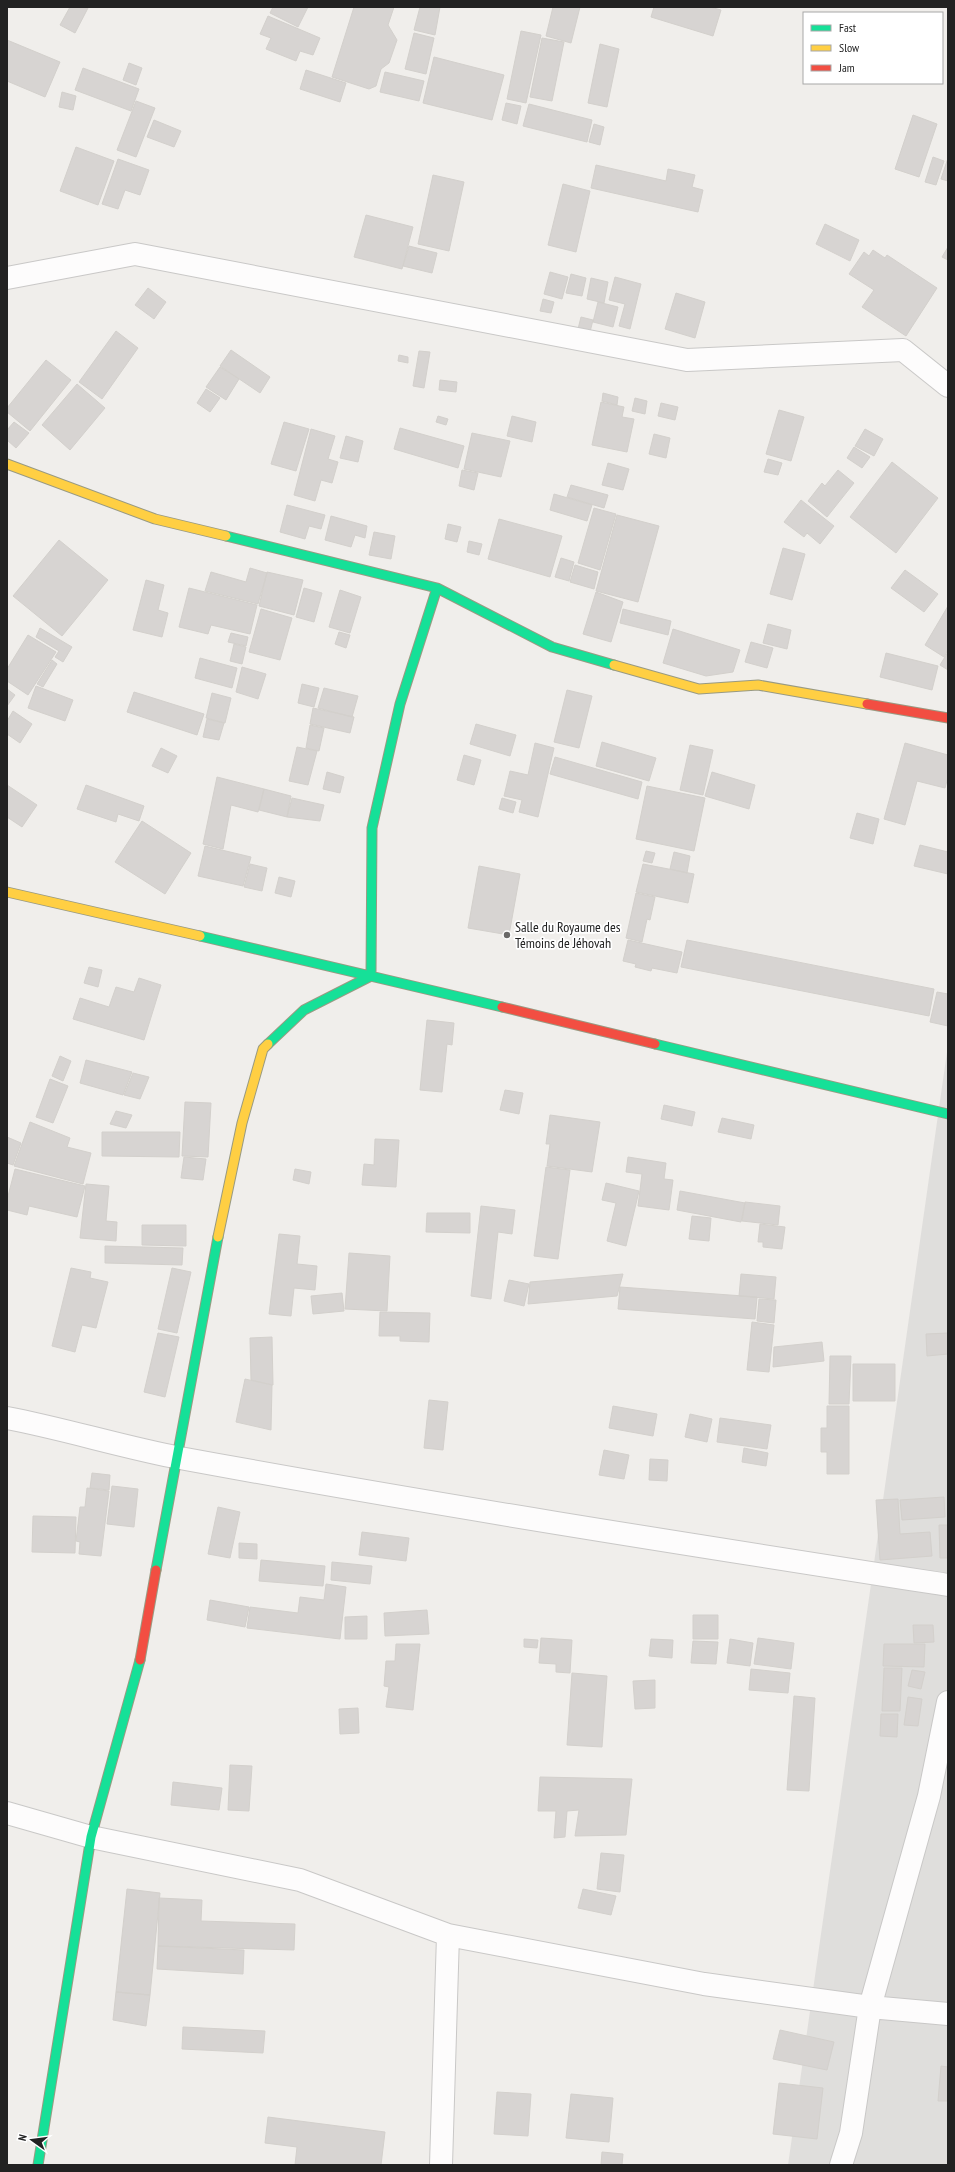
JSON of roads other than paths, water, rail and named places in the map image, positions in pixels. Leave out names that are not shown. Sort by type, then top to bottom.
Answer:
[{"type":"street","points":[[7,278],[135,254],[687,360],[903,350],[948,386]]},
{"type":"street","points":[[7,464],[155,519],[437,588],[552,647],[699,689],[758,684],[948,718]]},
{"type":"street","points":[[371,976],[372,828],[400,704],[437,588]]},
{"type":"street","points":[[7,892],[371,976],[948,1114]]},
{"type":"street","points":[[38,2165],[91,1837],[140,1664],[219,1231],[242,1122],[263,1049],[304,1010],[371,976]]},
{"type":"street","points":[[7,1418],[46,1425],[177,1457],[579,1527],[948,1585]]},
{"type":"street","points":[[841,2165],[851,2132],[870,2007],[929,1796],[948,1702]]},
{"type":"street","points":[[7,1813],[91,1837],[300,1880],[448,1935],[704,1984],[870,2007],[948,2014]]},
{"type":"street","points":[[441,2165],[448,1935]]},
{"type":"place","name":"Salle du Royaume des Témoins de Jéhovah","points":[[507,935]]}]
